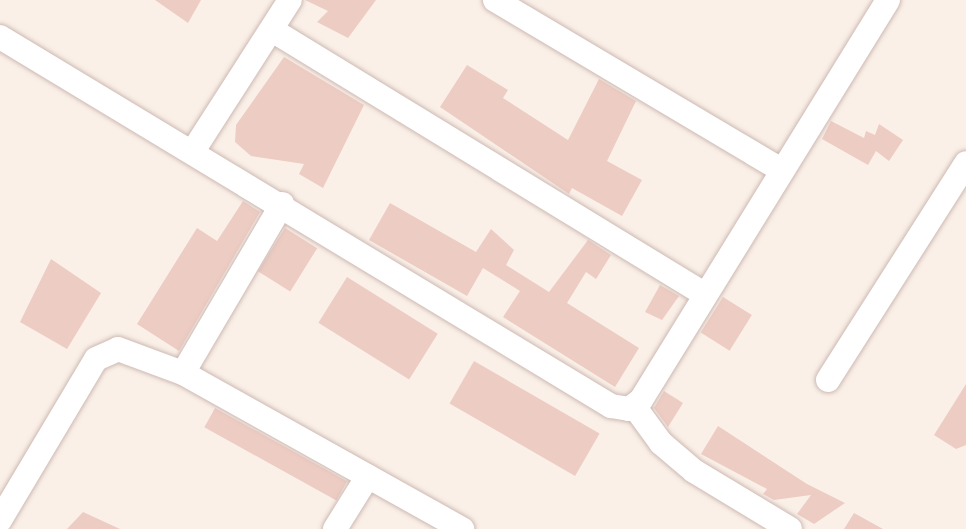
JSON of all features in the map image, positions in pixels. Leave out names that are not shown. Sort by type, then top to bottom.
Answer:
[{"type":"street","points":[[193,151],[290,0]]},
{"type":"street","points":[[495,0],[781,170]]},
{"type":"street","points":[[634,406],[888,0]]},
{"type":"street","points":[[272,30],[704,294]]},
{"type":"street","points":[[0,37],[282,204],[611,406],[634,406]]},
{"type":"street","points":[[828,380],[966,163]]},
{"type":"street","points":[[183,373],[282,204]]},
{"type":"street","points":[[0,520],[96,359],[132,350],[183,373],[462,529]]},
{"type":"street","points":[[634,406],[661,443],[694,471],[790,529]]},
{"type":"street","points":[[335,529],[368,476]]},
{"type":"building","points":[[155,0],[201,0],[188,23]]},
{"type":"building","points":[[305,0],[376,0],[348,38],[317,22],[328,11]]},
{"type":"building","points":[[284,57],[364,105],[323,188],[299,174],[304,164],[251,156],[235,142],[236,125]]},
{"type":"building","points":[[467,65],[508,90],[503,98],[568,140],[599,79],[636,101],[607,161],[642,180],[622,216],[572,188],[569,194],[440,107]]},
{"type":"building","points":[[831,121],[864,138],[866,131],[875,135],[879,124],[903,140],[889,161],[876,151],[868,165],[822,139]]},
{"type":"building","points":[[243,201],[260,212],[179,351],[137,324],[197,228],[217,241]]},
{"type":"building","points":[[390,203],[476,252],[491,229],[514,250],[506,265],[549,292],[588,240],[611,255],[596,279],[586,272],[567,303],[639,348],[615,387],[503,317],[520,291],[483,268],[467,296],[369,240]]},
{"type":"building","points":[[285,228],[317,248],[290,291],[258,271]]},
{"type":"building","points":[[51,259],[101,293],[67,349],[20,322]]},
{"type":"building","points":[[347,277],[438,334],[409,379],[318,323]]},
{"type":"building","points":[[660,285],[679,296],[662,320],[645,312]]},
{"type":"building","points":[[723,297],[752,315],[730,351],[701,333]]},
{"type":"building","points":[[474,361],[600,434],[575,476],[450,403]]},
{"type":"building","points":[[966,384],[966,445],[956,449],[934,435]]},
{"type":"building","points":[[664,391],[683,403],[668,427],[654,408]]},
{"type":"building","points":[[215,408],[347,481],[336,500],[204,427]]},
{"type":"building","points":[[718,426],[807,484],[845,503],[814,524],[797,514],[811,495],[774,500],[763,494],[767,489],[701,454]]},
{"type":"building","points":[[83,512],[120,529],[67,529]]},
{"type":"building","points":[[854,513],[883,529],[844,529]]}]
